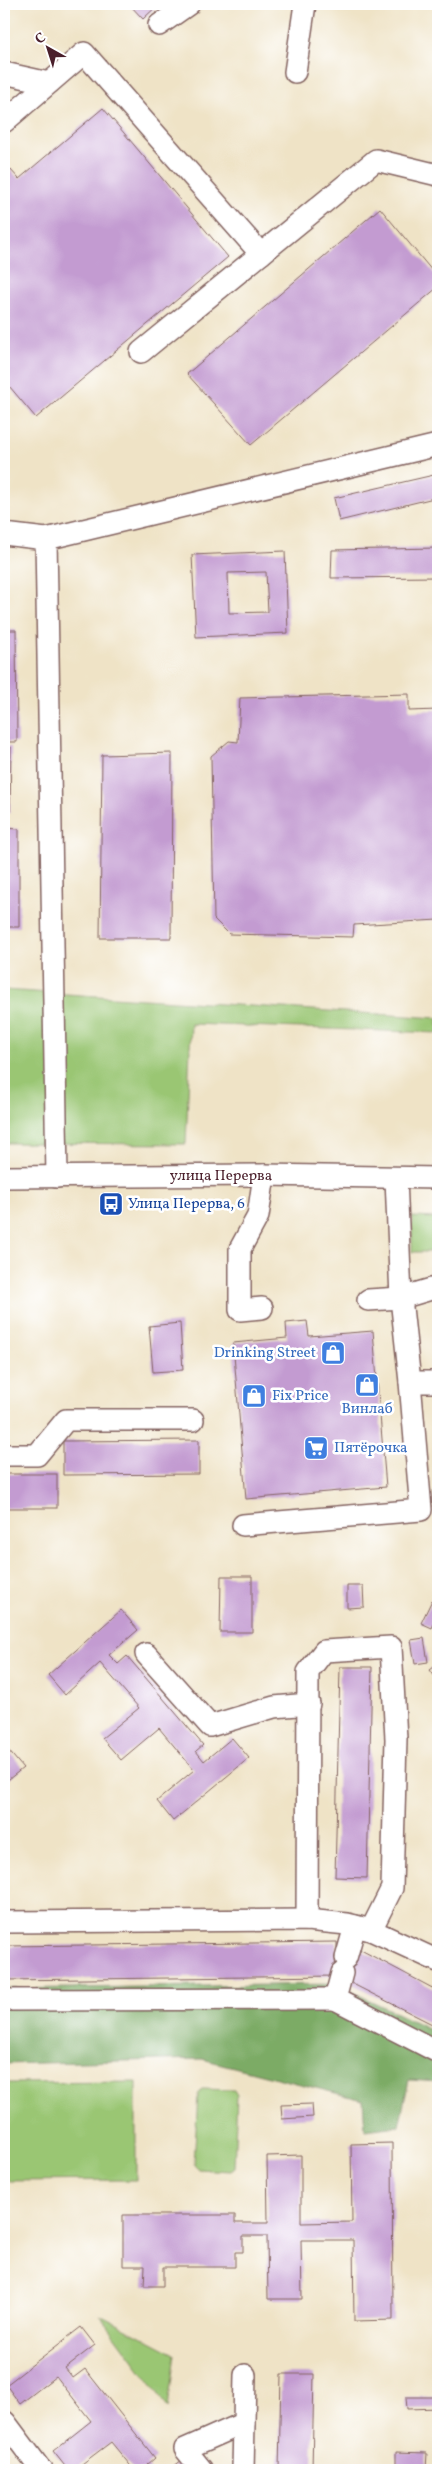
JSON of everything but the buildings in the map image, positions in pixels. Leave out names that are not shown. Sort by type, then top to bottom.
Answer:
[{"type":"street","points":[[159,25],[189,4]]},
{"type":"street","points":[[295,72],[305,4]]},
{"type":"street","points":[[4,122],[84,53],[261,254]]},
{"type":"street","points":[[4,73],[49,83]]},
{"type":"street","points":[[141,352],[376,160],[438,174]]},
{"type":"street","points":[[4,534],[46,539],[438,445]]},
{"type":"street","points":[[46,539],[57,1177]]},
{"type":"street","points":[[262,1308],[240,1310],[240,1249],[258,1216],[264,1175]]},
{"type":"street","name":"улица Перерва","points":[[4,1177],[264,1175],[438,1178]]},
{"type":"street","points":[[243,1525],[421,1510],[401,1298],[396,1178]]},
{"type":"street","points":[[368,1300],[401,1298],[438,1287]]},
{"type":"street","points":[[410,1382],[438,1382]]},
{"type":"street","points":[[4,1455],[37,1455],[66,1420],[193,1420]]},
{"type":"street","points":[[307,1920],[308,1672],[324,1651],[391,1647],[396,1739],[392,1888],[363,1928],[344,1966],[335,1999]]},
{"type":"street","points":[[146,1654],[210,1726],[274,1707],[309,1704]]},
{"type":"street","points":[[4,1922],[307,1920],[363,1928],[438,1961]]},
{"type":"street","points":[[4,2000],[335,1999],[438,2052]]},
{"type":"street","points":[[243,2470],[246,2375]]},
{"type":"street","points":[[5,2422],[41,2470]]},
{"type":"street","points":[[202,2470],[186,2449],[244,2423]]},
{"type":"green space","points":[[4,990],[438,1018],[438,1033],[191,1024],[186,1144],[4,1143]]},
{"type":"green space","points":[[412,1217],[438,1218],[438,1252],[412,1252]]},
{"type":"green space","points":[[336,1984],[438,2033],[438,2082],[409,2080],[399,2126],[365,2130],[363,2100],[202,2059],[4,2064],[4,1989]]},
{"type":"green space","points":[[136,2082],[136,2180],[4,2181],[4,2083]]},
{"type":"green space","points":[[203,2089],[234,2090],[237,2095],[234,2168],[230,2171],[198,2169],[194,2165],[198,2093]]},
{"type":"green space","points":[[100,2315],[175,2354],[168,2407]]},
{"type":"place","name":"Улица Перерва, 6","points":[[111,1204]]},
{"type":"place","name":"Drinking Street","points":[[333,1353]]},
{"type":"place","name":"Винлаб","points":[[367,1385]]},
{"type":"place","name":"Fix Price","points":[[254,1396]]},
{"type":"place","name":"Пятёрочка","points":[[316,1448]]}]
